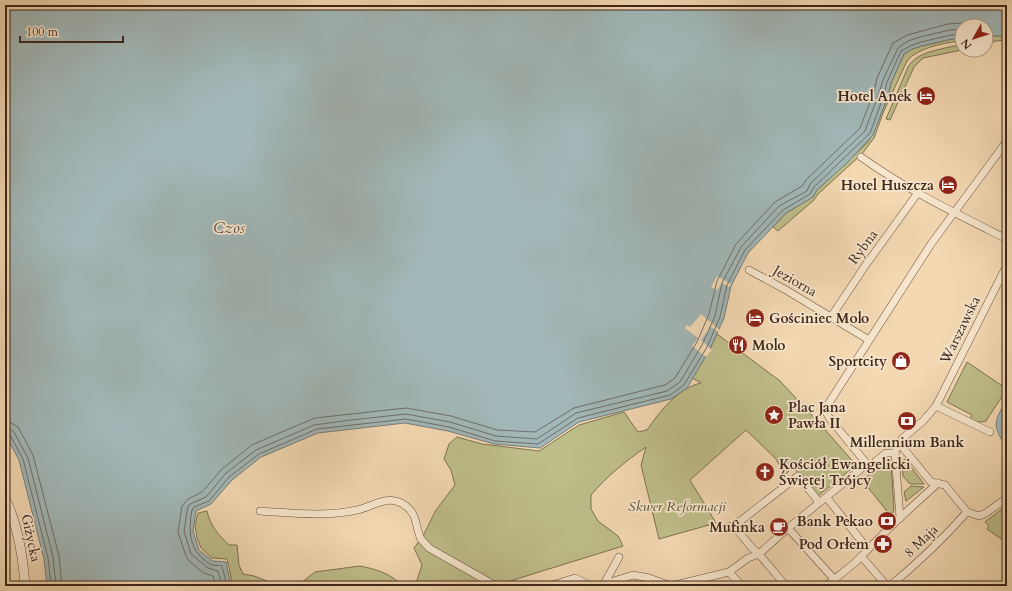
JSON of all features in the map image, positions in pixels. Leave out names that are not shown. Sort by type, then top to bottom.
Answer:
[{"type":"street","points":[[601,585],[633,575],[649,578],[671,586],[729,572],[748,558],[758,554],[867,464],[826,412],[827,406],[931,244],[1007,141]]},
{"type":"street","points":[[861,157],[880,171],[917,194],[1007,239]]},
{"type":"street","name":"Rybna","points":[[831,317],[865,266],[917,194]]},
{"type":"street","name":"Warszawska","points":[[899,443],[931,413],[936,406],[1007,265]]},
{"type":"street","name":"Jeziorna","points":[[749,270],[869,340]]},
{"type":"street","points":[[936,406],[990,432]]},
{"type":"street","points":[[900,518],[895,453],[899,443],[931,482],[945,485],[967,512],[979,516],[986,513],[1007,498]]},
{"type":"street","points":[[876,460],[886,453],[895,453]]},
{"type":"street","points":[[714,529],[734,526],[798,476],[820,502]]},
{"type":"street","points":[[826,586],[861,556],[867,548],[938,484]]},
{"type":"street","name":"Giżycka","points":[[5,498],[11,510],[18,535],[25,586]]},
{"type":"street","points":[[827,498],[867,548]]},
{"type":"street","points":[[260,511],[325,514],[358,510],[382,501],[396,502],[406,507],[415,516],[421,539],[429,548],[496,586]]},
{"type":"street","name":"8 Maja","points":[[888,586],[918,563],[941,542],[967,512]]},
{"type":"street","points":[[734,526],[782,585]]},
{"type":"street","points":[[788,528],[834,579]]},
{"type":"street","points":[[861,556],[888,586]]},
{"type":"street","points":[[601,585],[619,557]]},
{"type":"street","points":[[729,572],[742,586]]},
{"type":"street","points":[[549,586],[574,578],[590,586]]},
{"type":"green space","points":[[994,36],[1007,36],[1007,40],[994,41]]},
{"type":"green space","points":[[954,39],[954,42],[932,46],[912,56],[907,61],[883,113],[874,138],[862,154],[818,194],[814,200],[778,231],[773,227],[786,213],[813,197],[817,190],[868,142],[879,119],[888,96],[891,83],[904,54],[912,49]]},
{"type":"green space","points":[[954,46],[954,52],[923,58],[914,67],[890,120],[886,119],[908,67],[917,58],[935,50]]},
{"type":"green space","name":"Skwer Reformacji","points":[[717,334],[780,381],[856,465],[818,496],[793,467],[785,475],[776,459],[746,430],[690,480],[716,523],[659,539],[641,465],[646,447],[617,469],[591,495],[591,509],[598,521],[618,536],[623,546],[494,586],[415,586],[422,565],[414,548],[423,536],[436,510],[455,485],[451,470],[444,459],[449,444],[457,437],[482,444],[539,451],[579,425],[624,412],[638,432],[647,430],[670,401],[685,390],[701,383],[692,378],[710,349]]},
{"type":"green space","points":[[967,362],[1007,389],[986,421],[974,421],[970,419],[972,415],[947,402]]},
{"type":"green space","points":[[905,459],[924,484],[910,484],[903,476],[902,461]]},
{"type":"green space","points":[[887,462],[891,464],[894,508],[893,513],[886,510],[862,480]]},
{"type":"green space","points":[[911,486],[924,487],[906,501],[904,492]]},
{"type":"green space","points":[[1007,505],[1007,543],[987,529],[989,526],[985,522]]},
{"type":"green space","points":[[207,511],[212,525],[221,537],[229,545],[237,545],[239,565],[243,574],[254,576],[278,586],[233,586],[227,559],[212,558],[201,548],[197,538],[195,525],[198,513]]},
{"type":"green space","points":[[360,566],[383,573],[393,578],[403,586],[297,586],[315,572]]},
{"type":"water","name":"Czos","points":[[5,5],[1007,5],[1007,36],[994,36],[994,18],[954,18],[954,39],[912,49],[904,54],[891,83],[888,96],[873,135],[847,163],[817,190],[813,197],[786,213],[748,253],[731,286],[724,318],[710,349],[687,388],[671,399],[579,422],[540,448],[494,444],[448,431],[405,423],[318,433],[261,457],[232,480],[211,504],[196,511],[193,531],[199,550],[213,561],[226,562],[231,586],[47,586],[44,559],[19,460],[5,434]]},
{"type":"water","points":[[1007,400],[1007,448],[999,434],[996,424],[999,414]]},
{"type":"pier","points":[[717,276],[731,284],[729,287],[722,283],[717,290],[711,287]]},
{"type":"pier","points":[[701,314],[721,331],[720,333],[711,327],[701,340],[712,350],[706,357],[692,346],[698,338],[685,328],[687,325],[690,327]]},
{"type":"place","name":"Hotel Anek","points":[[926,96]]},
{"type":"place","name":"Hotel Huszcza","points":[[948,185]]},
{"type":"place","name":"Gościniec Molo","points":[[755,318]]},
{"type":"place","name":"Molo","points":[[738,345]]},
{"type":"place","name":"Sportcity","points":[[901,361]]},
{"type":"place","name":"Plac Jana Pawła II","points":[[774,415]]},
{"type":"place","name":"Millennium Bank","points":[[907,421]]},
{"type":"place","name":"Kościół Ewangelicki Świętej Trójcy","points":[[765,472]]},
{"type":"place","name":"Bank Pekao","points":[[887,521]]},
{"type":"place","name":"Mufinka","points":[[779,527]]},
{"type":"place","name":"Pod Orłem","points":[[883,544]]}]
